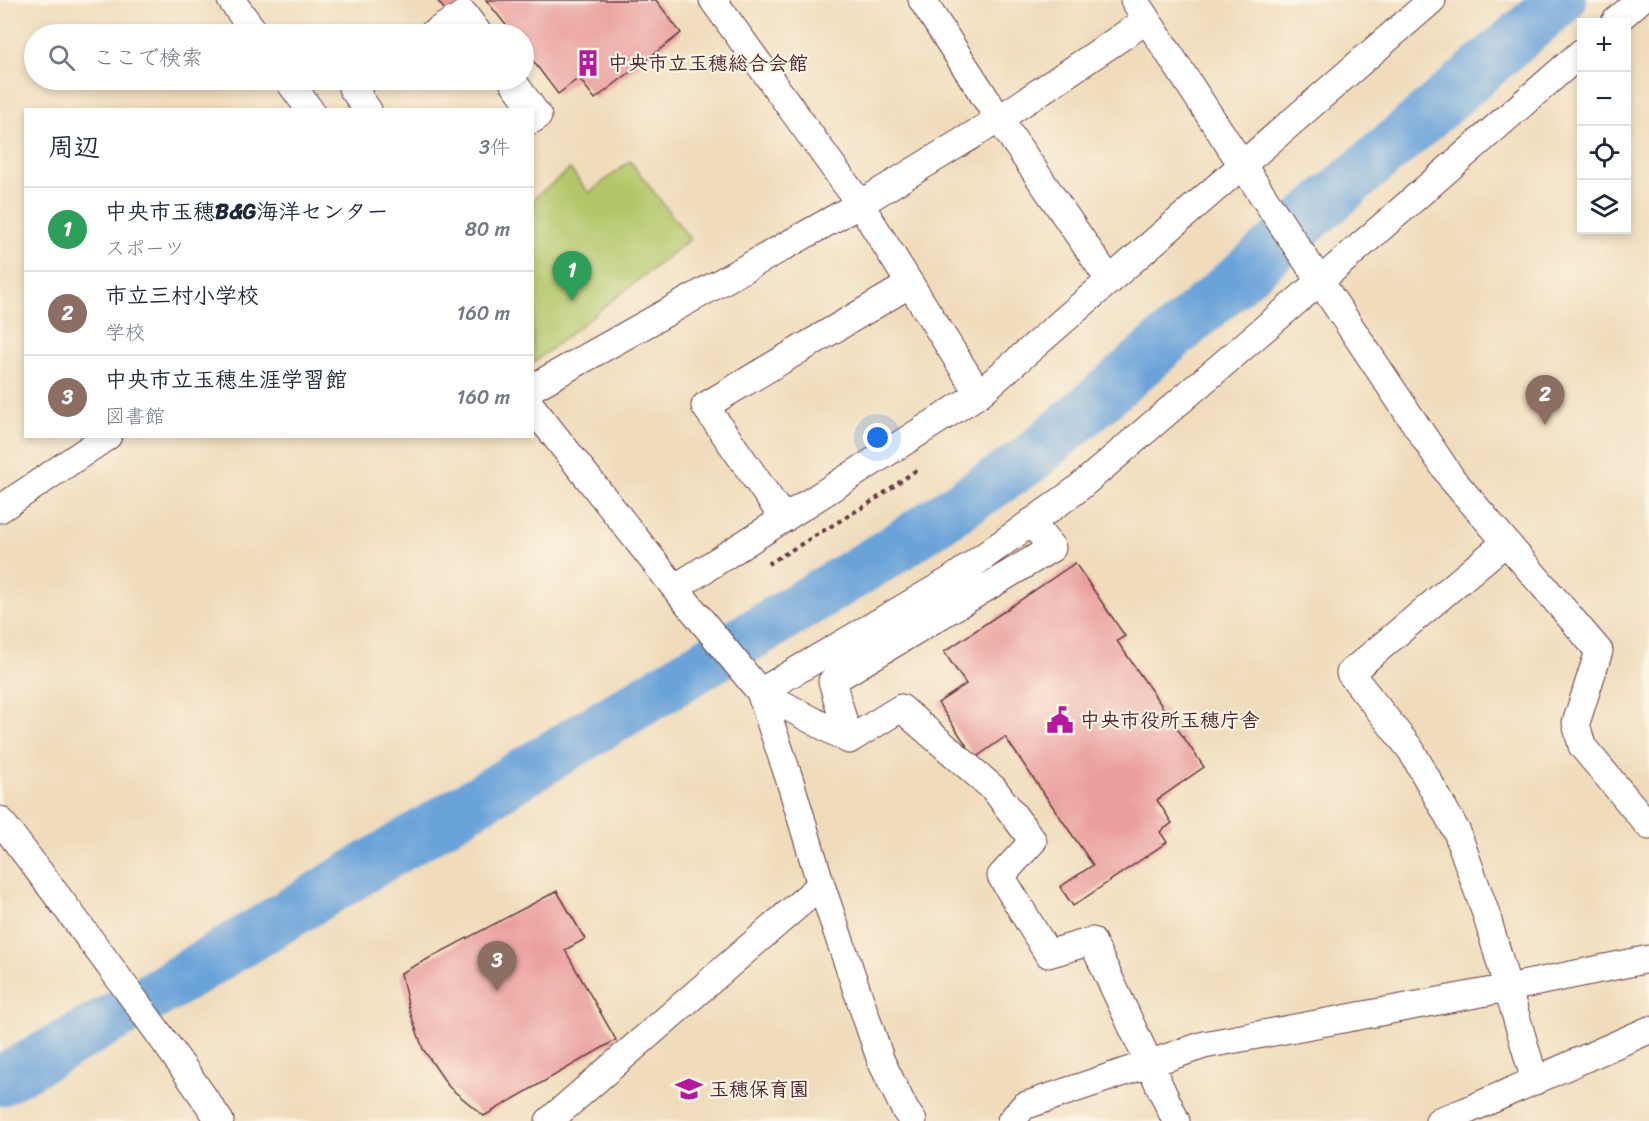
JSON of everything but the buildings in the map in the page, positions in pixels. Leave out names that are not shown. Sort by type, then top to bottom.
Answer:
[{"type":"street","points":[[231,0],[249,24]]},
{"type":"street","points":[[922,0],[999,119],[1110,281]]},
{"type":"street","points":[[675,588],[979,394],[1432,0]]},
{"type":"street","points":[[1620,18],[1640,0]]},
{"type":"street","points":[[716,1],[860,204],[979,394]]},
{"type":"street","points":[[534,387],[860,204],[999,119],[1141,10],[1452,479],[1599,651],[1576,723],[1582,746],[1649,826]]},
{"type":"street","points":[[448,24],[464,14],[472,24]]},
{"type":"street","points":[[760,692],[951,580],[1075,491],[1320,281],[1577,56]]},
{"type":"street","points":[[295,90],[309,108]]},
{"type":"street","points":[[354,90],[367,108]]},
{"type":"street","points":[[519,90],[532,108]]},
{"type":"street","points":[[784,519],[705,406],[910,284]]},
{"type":"street","points":[[534,410],[760,692],[821,885],[881,1061],[913,1121]]},
{"type":"street","points":[[0,509],[105,438]]},
{"type":"street","points":[[849,740],[832,681],[1052,548],[1031,522]]},
{"type":"street","points":[[1506,542],[1350,673],[1411,750],[1458,832],[1486,914],[1535,1081]]},
{"type":"street","points":[[760,692],[849,740]]},
{"type":"street","points":[[849,740],[901,708],[994,789],[1033,841],[1001,876],[1048,954],[1092,941],[1176,1121]]},
{"type":"street","points":[[0,820],[166,1042],[220,1121]]},
{"type":"street","points":[[549,1121],[821,885]]},
{"type":"street","points":[[1011,1121],[1024,1106],[1204,1045],[1649,959]]},
{"type":"street","points":[[1439,1121],[1649,1030]]},
{"type":"green space","points":[[630,161],[690,239],[534,362],[534,198],[570,169],[589,193]]},
{"type":"waterway","points":[[0,1081],[149,998],[890,552],[1030,459],[1561,0]]},
{"type":"place","name":"中央市立玉穂総合会館","points":[[588,63]]},
{"type":"place","name":"中央市玉穂B&G海洋センター","points":[[572,301]]},
{"type":"place","name":"市立三村小学校","points":[[1545,425]]},
{"type":"place","name":"中央市役所玉穂庁舎","points":[[1060,720]]},
{"type":"place","name":"中央市立玉穂生涯学習館","points":[[497,991]]},
{"type":"place","name":"玉穂保育園","points":[[689,1089]]}]
